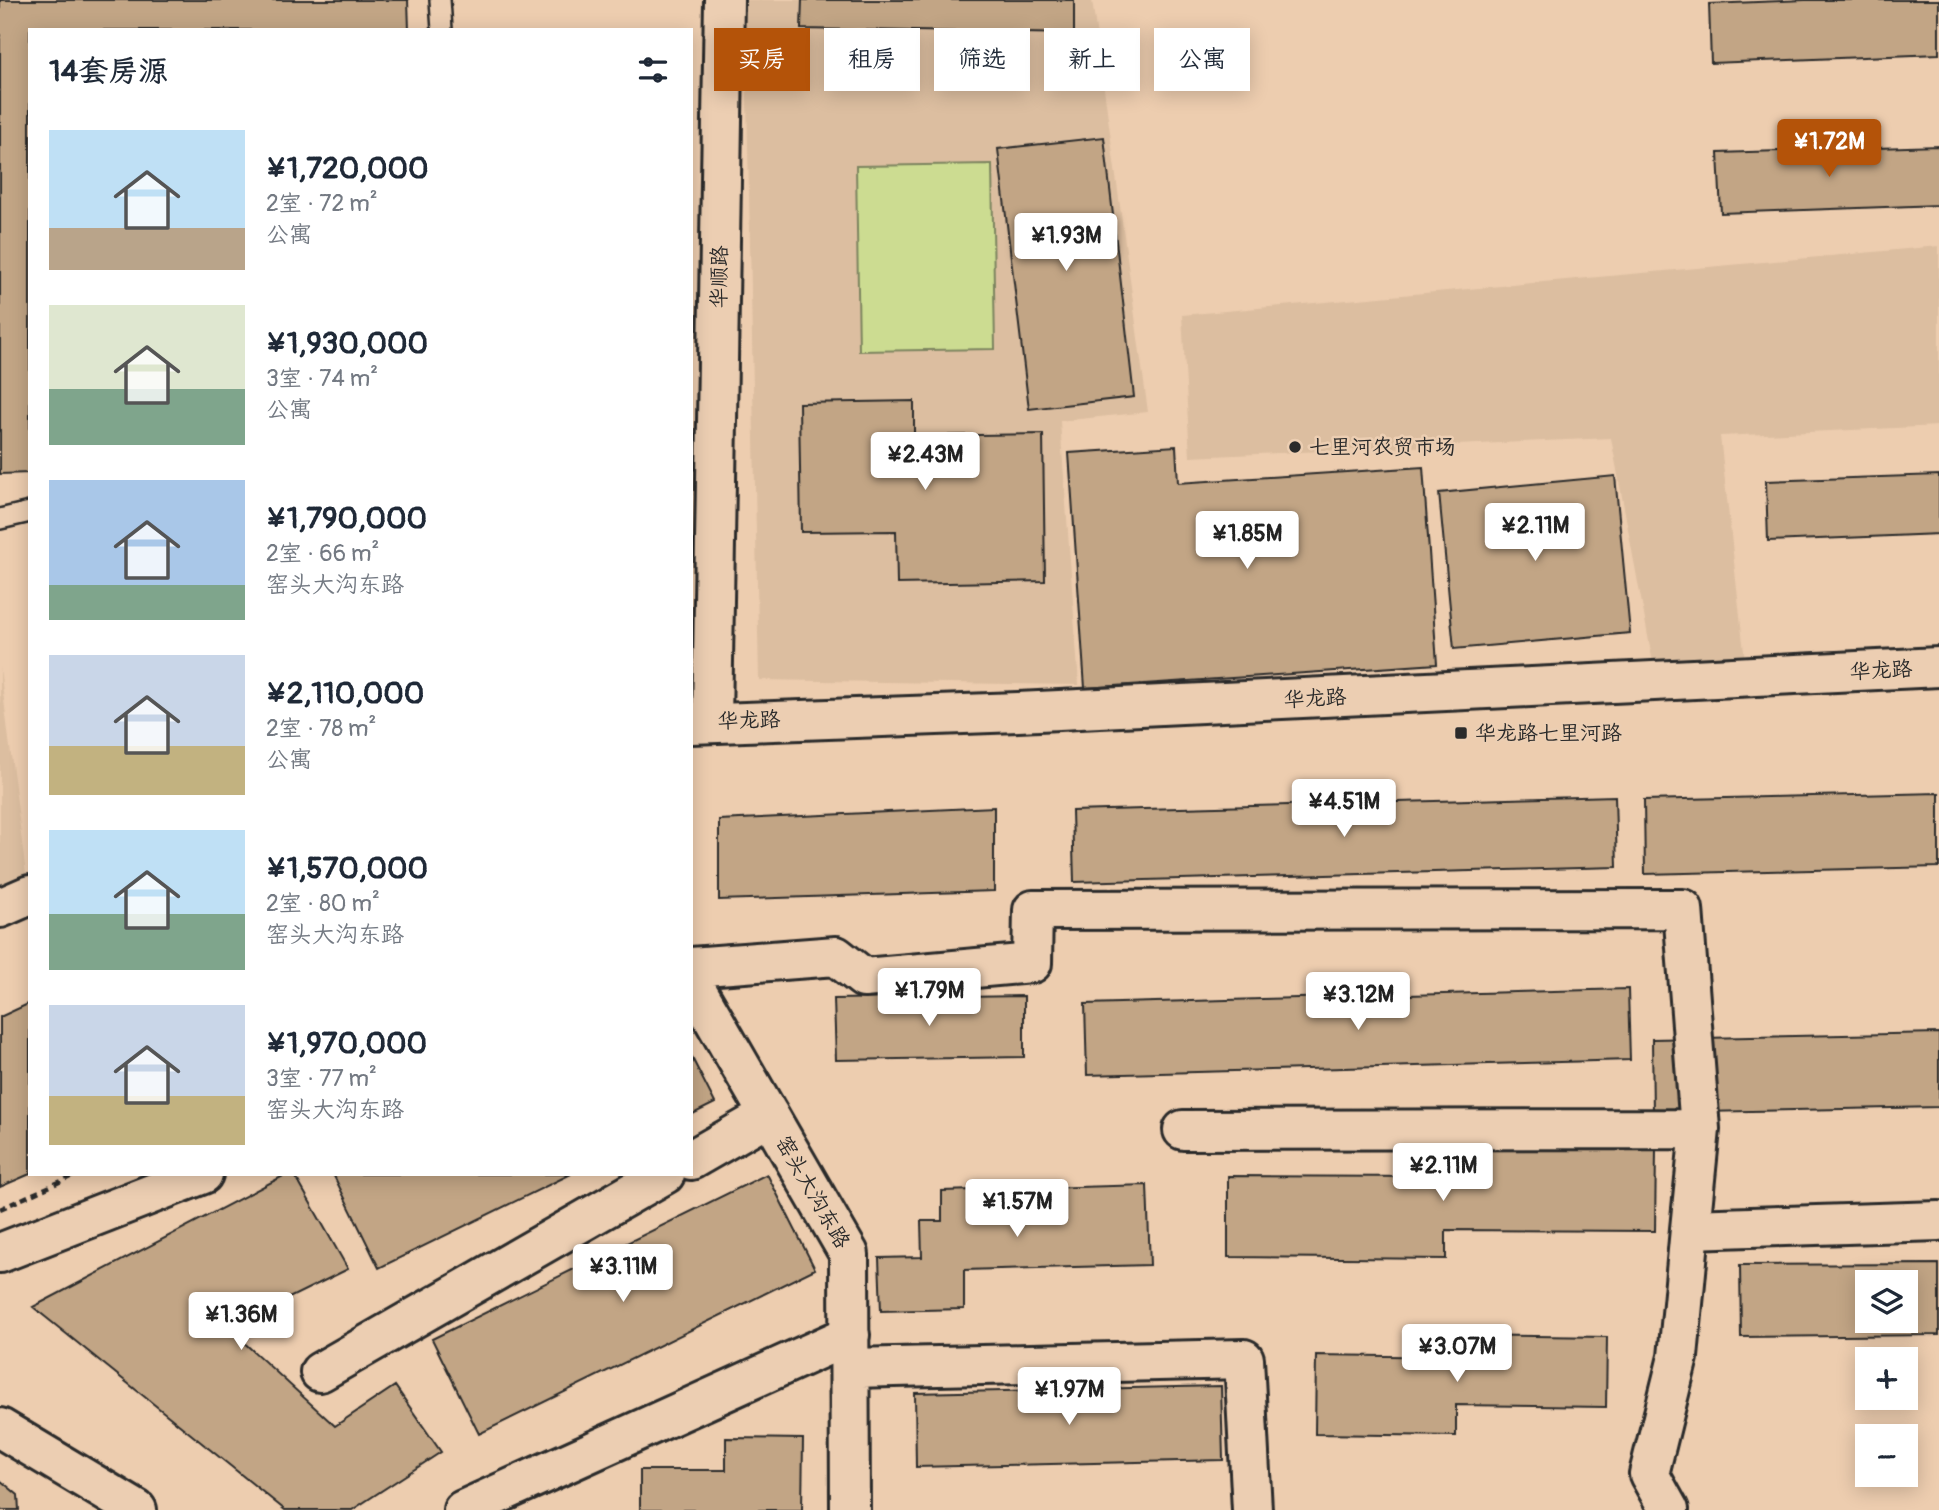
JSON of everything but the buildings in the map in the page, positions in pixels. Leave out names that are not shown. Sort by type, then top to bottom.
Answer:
[{"type":"street","name":"华顺路","points":[[701,722],[724,0]]},
{"type":"street","name":"华龙路","points":[[701,722],[1018,712],[1939,667]]},
{"type":"street","points":[[0,908],[28,896]]},
{"type":"street","points":[[693,967],[836,956],[863,978],[1032,963],[1032,910],[1684,909],[1700,1129],[1678,1357],[1648,1474],[1669,1510]]},
{"type":"street","name":"窑头大沟东路","points":[[693,983],[849,1254],[850,1510]]},
{"type":"street","points":[[693,1159],[769,1115]]},
{"type":"street","points":[[1183,1130],[1700,1129]]},
{"type":"street","points":[[0,1253],[198,1176]]},
{"type":"street","points":[[320,1372],[663,1176]]},
{"type":"street","points":[[1690,1229],[1939,1221]]},
{"type":"street","points":[[463,1510],[850,1351],[1244,1359],[1252,1510]]},
{"type":"street","points":[[0,1428],[137,1510]]},
{"type":"lane","points":[[440,0],[442,28]]},
{"type":"lane","points":[[0,519],[28,512]]},
{"type":"path","points":[[0,1209],[74,1176]]},
{"type":"shaded area","points":[[745,0],[1092,0],[1096,28],[1044,28],[1044,91],[1104,91],[1148,412],[1060,421],[1079,685],[759,680],[747,91],[810,91],[810,28],[746,28]]},
{"type":"shaded area","name":"七里河农贸市场","points":[[1939,246],[1939,426],[1720,436],[1745,661],[1653,663],[1611,438],[1190,457],[1182,315]]},
{"type":"shaded area","points":[[0,668],[27,882],[0,894]]},
{"type":"green space","points":[[992,164],[995,349],[859,351],[856,166]]},
{"type":"place","name":"七里河农贸市场","points":[[1295,447]]},
{"type":"place","name":"华龙路七里河路","points":[[1461,733]]}]
